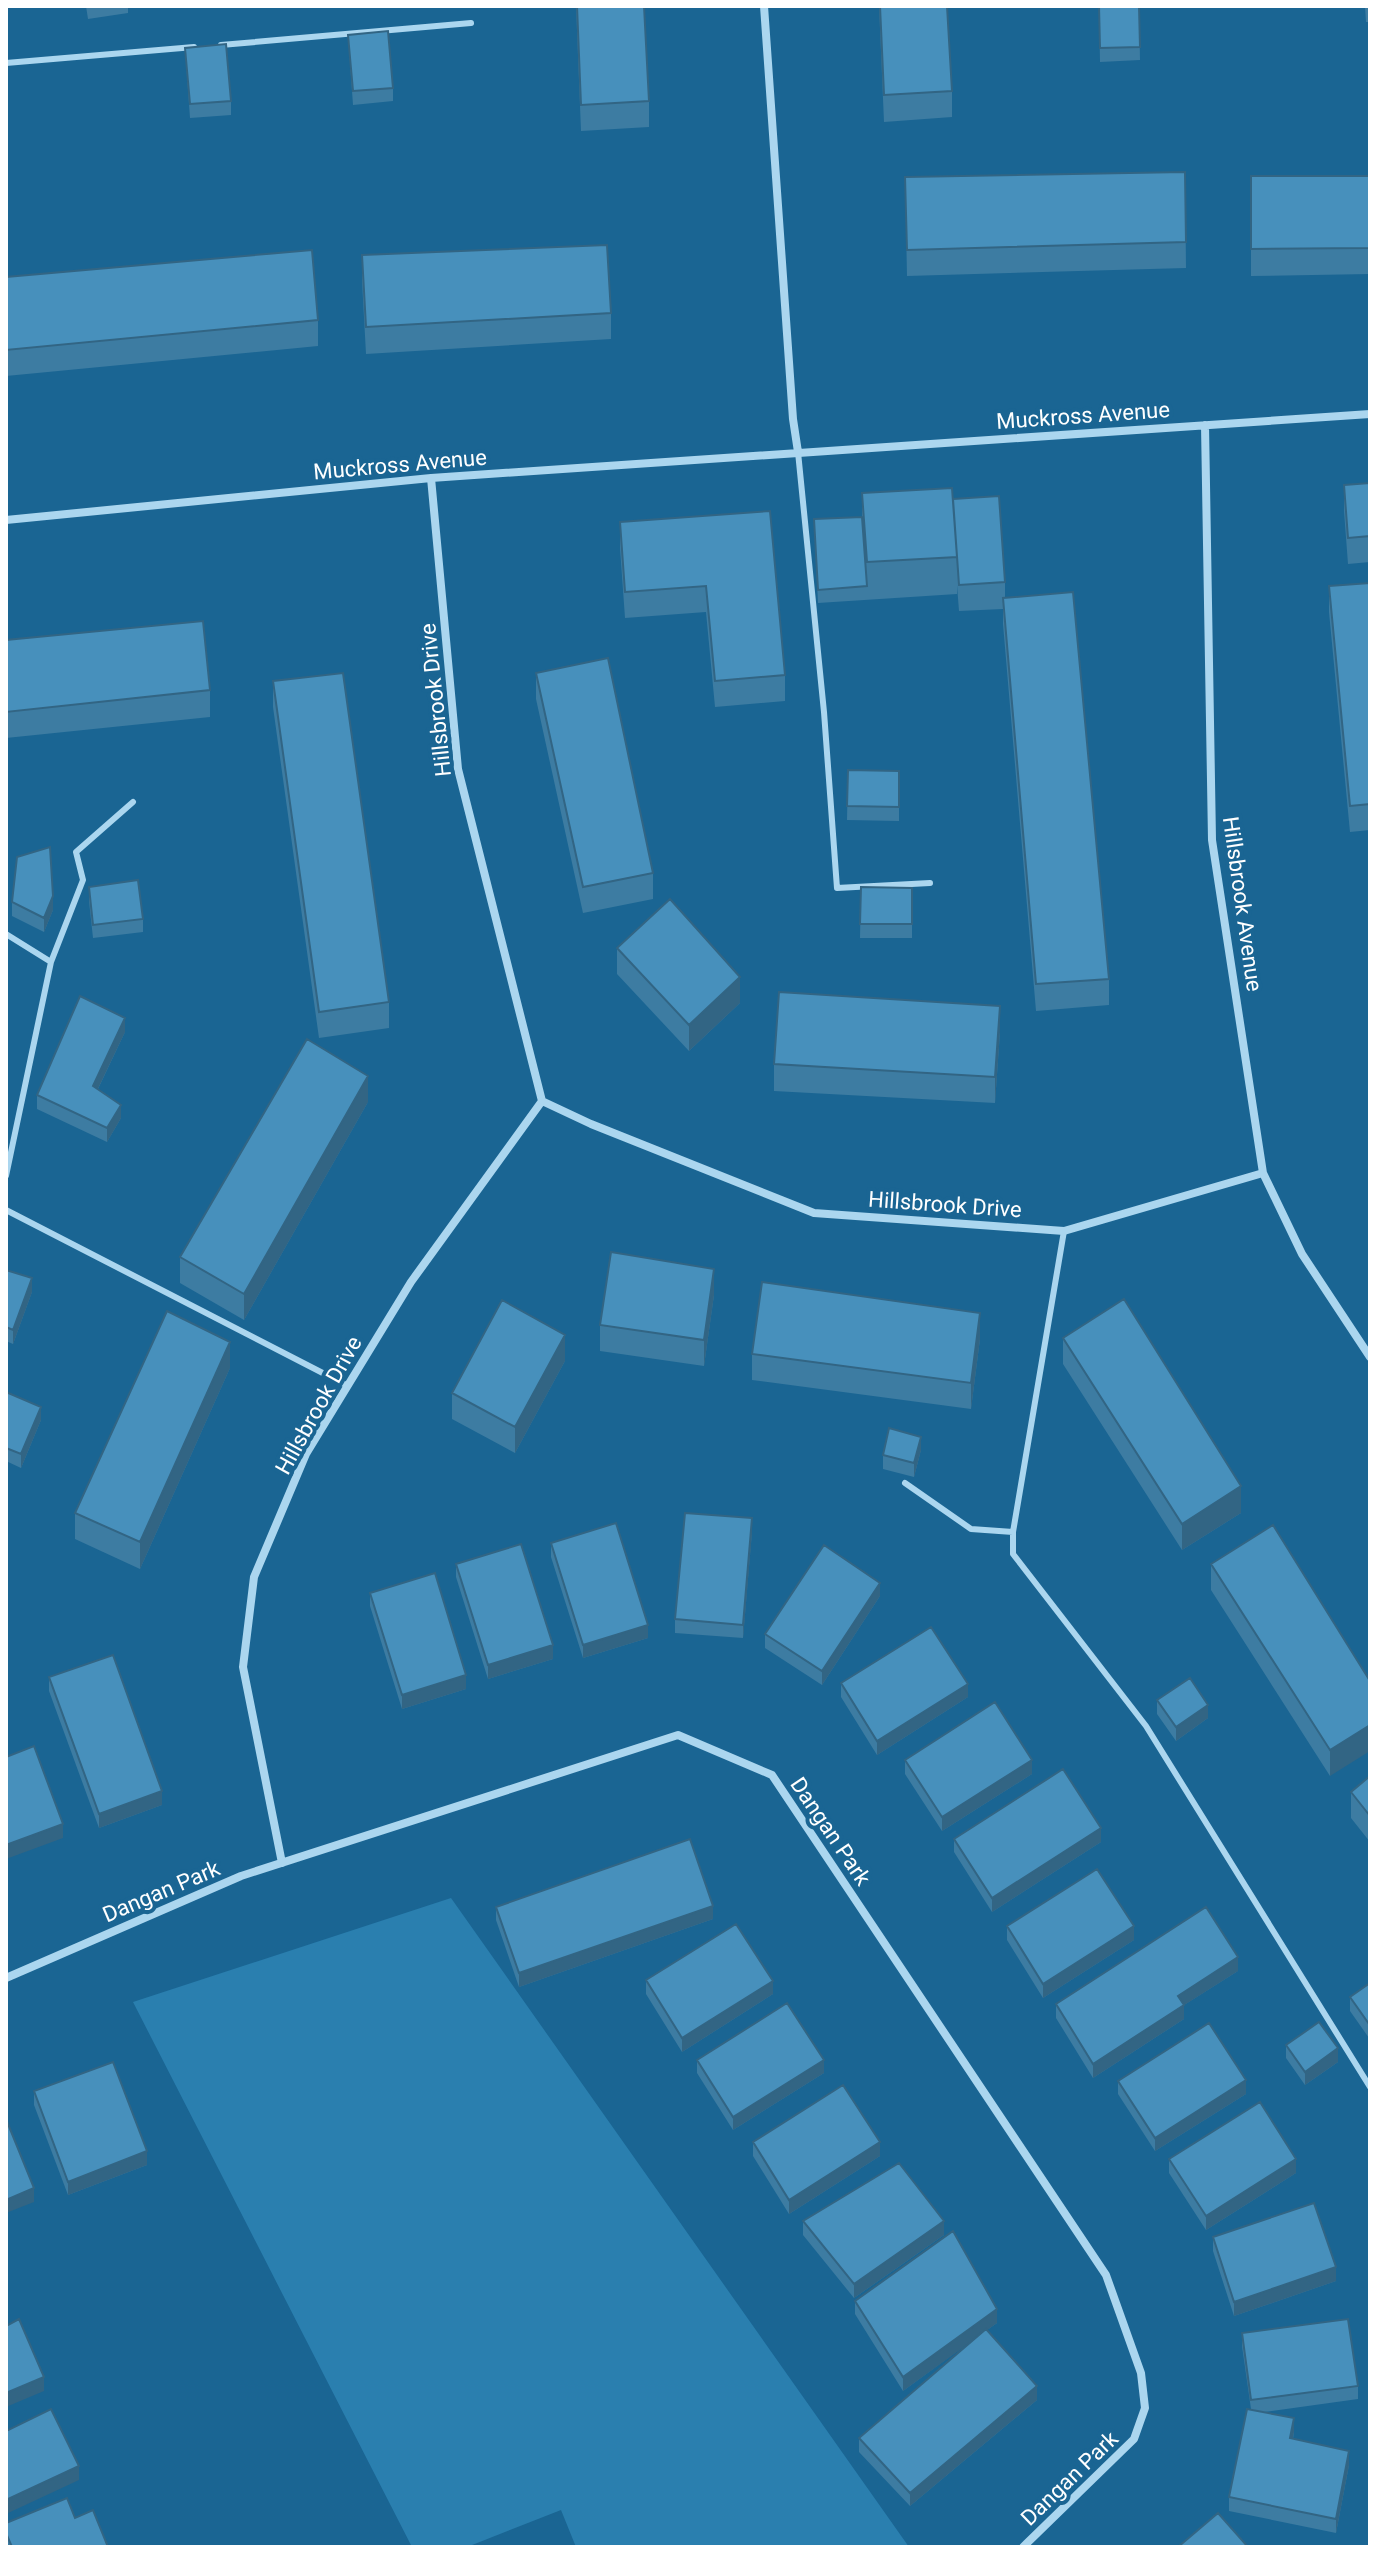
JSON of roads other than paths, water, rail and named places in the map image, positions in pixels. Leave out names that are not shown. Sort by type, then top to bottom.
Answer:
[{"type":"street","points":[[764,6],[793,419],[798,452]]},
{"type":"street","name":"Muckross Avenue","points":[[6,520],[431,478],[1370,414]]},
{"type":"street","name":"Hillsbrook Avenue","points":[[1205,425],[1212,840],[1263,1173],[1302,1254],[1370,1357]]},
{"type":"street","name":"Hillsbrook Drive","points":[[431,478],[458,769],[542,1101]]},
{"type":"street","name":"Hillsbrook Drive","points":[[542,1101],[591,1124],[814,1213],[1064,1231],[1263,1173]]},
{"type":"street","name":"Hillsbrook Drive","points":[[282,1863],[243,1667],[254,1577],[306,1454],[411,1282],[542,1101]]},
{"type":"street","name":"Dangan Park","points":[[6,1978],[241,1876],[678,1735],[772,1775],[1106,2275],[1141,2373],[1145,2408],[1134,2439],[1023,2547]]},
{"type":"lane","points":[[6,63],[471,23]]},
{"type":"lane","points":[[798,452],[824,712],[837,888],[930,883]]},
{"type":"lane","points":[[6,1176],[51,962],[83,880],[76,852],[133,802]]},
{"type":"lane","points":[[6,934],[51,962]]},
{"type":"lane","points":[[6,1210],[348,1386]]},
{"type":"lane","points":[[1064,1231],[1013,1532],[1013,1554],[1146,1726],[1370,2087]]},
{"type":"lane","points":[[905,1483],[971,1529],[1013,1532]]}]
